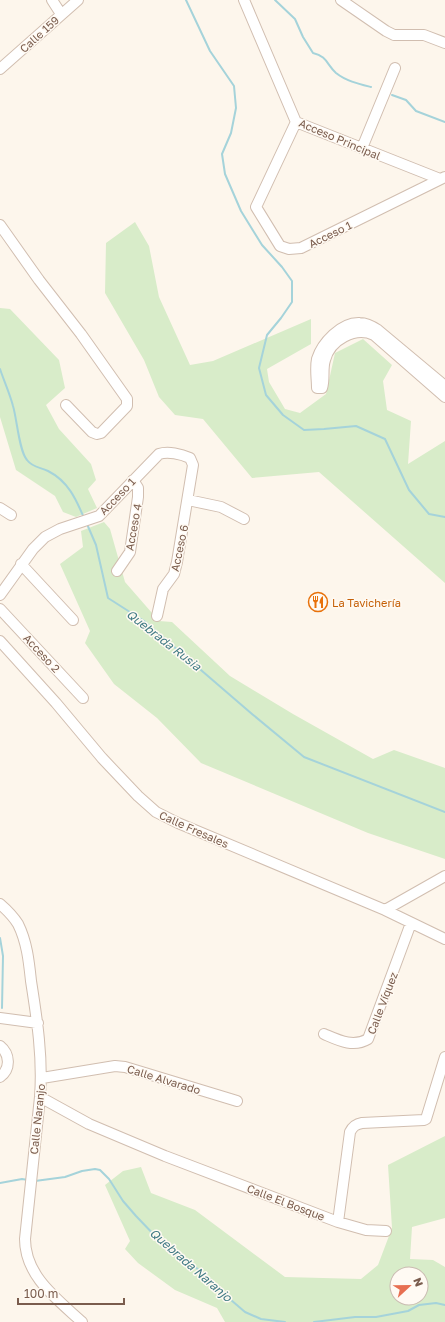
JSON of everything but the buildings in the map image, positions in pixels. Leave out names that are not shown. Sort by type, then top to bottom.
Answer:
[{"type":"street","points":[[52,0],[61,14]]},
{"type":"street","name":"Calle 159","points":[[0,69],[78,0]]},
{"type":"street","name":"Acceso Principal","points":[[244,0],[296,122],[442,178]]},
{"type":"street","points":[[341,0],[394,35],[424,35],[445,43]]},
{"type":"street","points":[[362,148],[395,68]]},
{"type":"street","name":"Acceso 1","points":[[296,122],[256,207],[280,246],[289,249],[301,248],[442,178]]},
{"type":"street","points":[[0,225],[3,238],[80,334],[127,399],[128,403],[112,422],[101,433],[97,434],[92,432],[66,405]]},
{"type":"street","points":[[445,386],[378,330],[366,324],[354,323],[337,332],[324,346],[317,361],[316,388],[322,388],[325,360],[333,345],[345,336],[356,332],[369,332],[445,397]]},
{"type":"street","name":"Acceso 1","points":[[0,595],[32,549],[45,538],[60,529],[101,514],[159,454],[168,453],[183,455],[190,458],[193,466],[188,500]]},
{"type":"street","name":"Acceso 4","points":[[117,571],[130,552],[138,497],[138,488],[133,480]]},
{"type":"street","points":[[188,500],[221,507],[244,519]]},
{"type":"street","name":"Acceso 6","points":[[157,616],[163,589],[174,574],[178,562],[188,500]]},
{"type":"street","points":[[0,508],[11,515]]},
{"type":"street","points":[[22,564],[73,620]]},
{"type":"street","name":"Acceso 2","points":[[0,609],[83,698]]},
{"type":"street","name":"Calle Fresales","points":[[0,641],[56,703],[102,758],[138,796],[156,812],[178,823],[385,910],[445,939]]},
{"type":"street","points":[[385,910],[445,876]]},
{"type":"street","name":"Calle Naranjo","points":[[0,904],[11,914],[19,926],[26,946],[38,1023],[42,1078],[25,1250],[33,1271],[52,1295],[82,1322]]},
{"type":"street","name":"Calle Víquez","points":[[324,1034],[341,1042],[352,1044],[368,1039],[411,923]]},
{"type":"street","points":[[0,1018],[38,1023]]},
{"type":"street","points":[[0,1046],[5,1050],[8,1064],[6,1070],[0,1077]]},
{"type":"street","name":"Calle El Bosque","points":[[40,1097],[89,1124],[158,1153],[338,1222],[350,1132],[352,1128],[362,1123],[426,1119],[445,1057]]},
{"type":"street","name":"Calle Alvarado","points":[[42,1078],[120,1066],[237,1101]]},
{"type":"street","points":[[338,1222],[366,1230],[386,1231]]},
{"type":"green space","points":[[135,222],[149,246],[159,297],[190,365],[213,361],[311,319],[311,344],[267,369],[269,382],[285,409],[300,413],[326,394],[335,353],[363,339],[392,365],[383,381],[387,410],[411,421],[408,464],[445,441],[445,583],[319,472],[252,478],[203,419],[175,415],[159,397],[144,360],[105,293],[106,243]]},
{"type":"green space","points":[[0,308],[10,309],[59,360],[65,388],[46,405],[59,429],[91,464],[96,480],[88,489],[97,508],[76,517],[63,512],[55,496],[16,470],[0,417]]},
{"type":"green space","points":[[104,522],[110,529],[125,582],[159,621],[172,622],[230,676],[293,714],[373,759],[394,750],[445,768],[445,859],[368,833],[201,763],[157,718],[114,684],[85,643],[90,631],[60,564],[83,547],[81,531]]},
{"type":"green space","points":[[445,1136],[445,1218],[412,1227],[410,1259],[433,1260],[445,1267],[445,1322],[225,1322],[217,1308],[175,1290],[138,1263],[125,1249],[130,1241],[105,1185],[123,1171],[141,1167],[151,1193],[195,1210],[285,1277],[361,1279],[378,1265],[392,1228],[388,1165]]},
{"type":"waterway","points":[[186,0],[210,51],[234,86],[236,108],[231,133],[222,154],[225,174],[241,211],[262,245],[282,267],[292,281],[292,302],[267,335],[259,368],[266,395],[283,415],[304,430],[356,426],[385,439],[409,490],[429,514],[445,517]]},
{"type":"waterway","points":[[275,0],[295,19],[303,37],[313,53],[321,56],[340,76],[353,82],[371,87]]},
{"type":"waterway","points":[[392,95],[406,100],[416,111],[445,122]]},
{"type":"waterway","name":"Quebrada Rusia","points":[[0,369],[12,401],[24,456],[32,465],[55,475],[66,485],[78,504],[84,518]]},
{"type":"waterway","name":"Quebrada Rusia","points":[[87,524],[96,545],[108,598],[144,621],[304,757],[445,812]]},
{"type":"waterway","points":[[0,938],[3,956],[2,1008]]},
{"type":"waterway","name":"Quebrada Naranjo","points":[[35,1181],[65,1177],[82,1171],[95,1169],[100,1170],[109,1179],[123,1201],[160,1241],[181,1259],[194,1266],[211,1280],[224,1294],[245,1312],[261,1319],[285,1322]]},
{"type":"waterway","name":"Quebrada Naranjo","points":[[0,1183],[22,1179],[28,1180]]},
{"type":"waterway","name":"Quebrada Naranjo","points":[[314,1322],[355,1317],[376,1317],[408,1311],[419,1305],[436,1303],[445,1305]]},
{"type":"place","name":"La Tavichería","points":[[318,602]]}]
